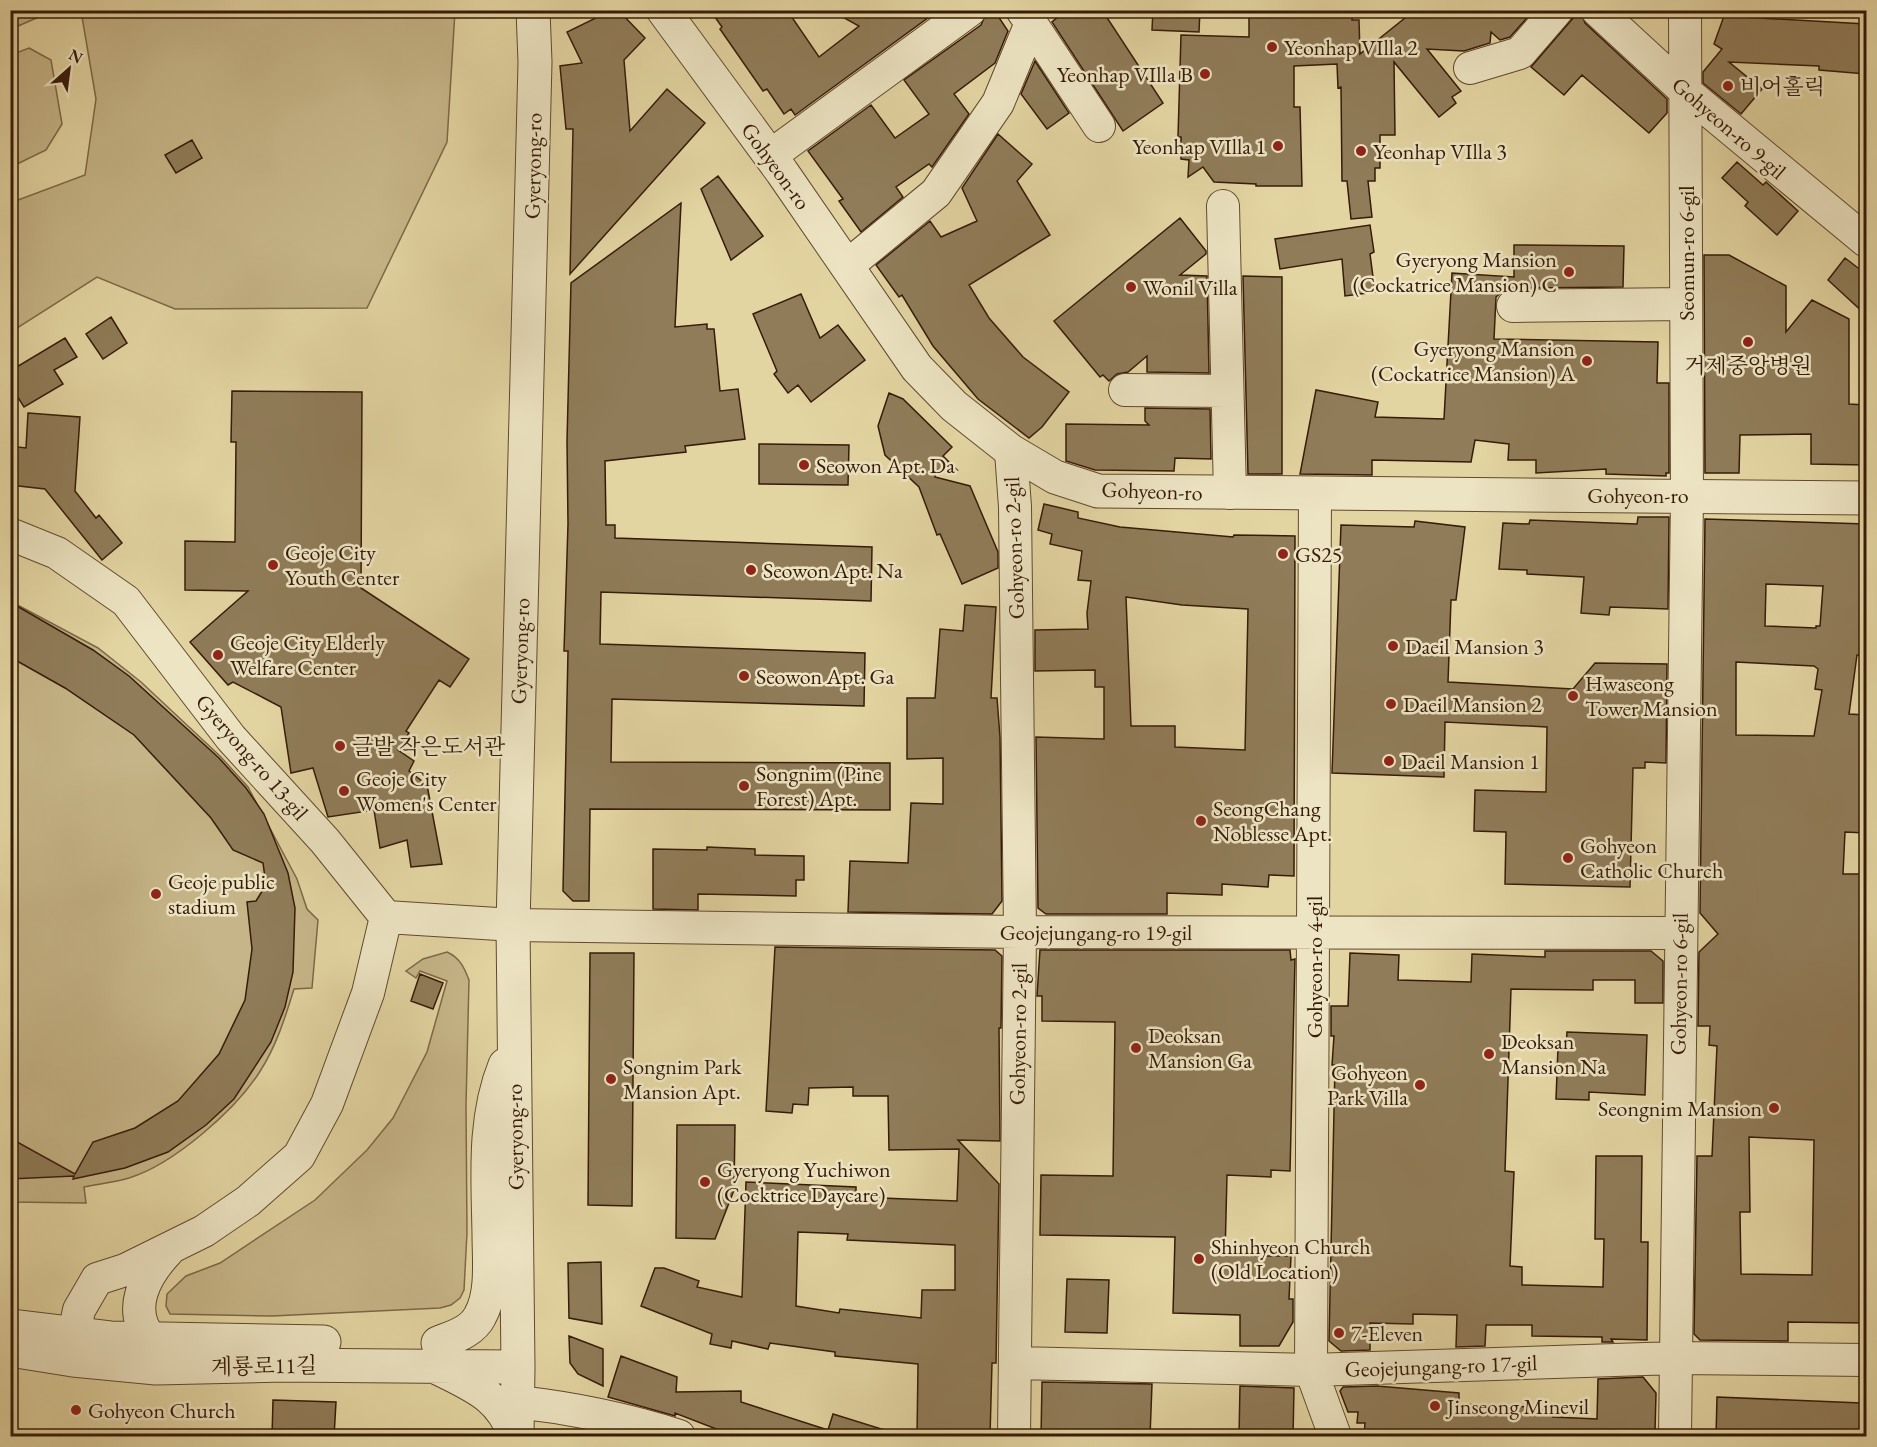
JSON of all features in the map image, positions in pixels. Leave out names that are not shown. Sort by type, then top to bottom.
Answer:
[{"type":"street","name":"Gyeryong-ro","points":[[516,1437],[518,1356],[513,925],[535,62],[533,10]]},
{"type":"street","points":[[535,62],[548,27],[558,10]]},
{"type":"street","name":"Gohyeon-ro","points":[[663,10],[770,156],[917,368],[954,406],[1011,451],[1055,477],[1098,491],[1866,498]]},
{"type":"street","points":[[770,156],[970,10]]},
{"type":"street","points":[[1470,69],[1520,53],[1557,10]]},
{"type":"street","name":"Gohyeon-ro 9-gil","points":[[1597,10],[1685,91],[1866,241]]},
{"type":"street","name":"Seomun-ro 6-gil","points":[[1685,10],[1687,495]]},
{"type":"street","points":[[1027,17],[1098,126]]},
{"type":"street","points":[[847,266],[936,193],[998,103],[1027,17]]},
{"type":"street","points":[[1222,206],[1230,493]]},
{"type":"street","points":[[1513,306],[1685,304]]},
{"type":"street","points":[[1125,390],[1227,391]]},
{"type":"street","name":"Gohyeon-ro 2-gil","points":[[1011,451],[1015,507],[1020,932],[1014,1437]]},
{"type":"street","name":"Gohyeon-ro 4-gil","points":[[1315,493],[1315,933],[1311,1370],[1335,1437]]},
{"type":"street","name":"Gohyeon-ro 6-gil","points":[[1675,1437],[1687,495]]},
{"type":"street","name":"Gyeryong-ro 13-gil","points":[[10,534],[57,552],[126,601],[231,738],[325,841],[386,917]]},
{"type":"street","points":[[74,1334],[79,1310],[97,1279],[125,1270],[204,1231],[248,1201],[299,1156],[327,1104],[368,993],[386,917],[513,925]]},
{"type":"street","name":"Geojejungang-ro 19-gil","points":[[513,925],[1020,932],[1680,933]]},
{"type":"street","points":[[514,1044],[500,1078],[492,1108],[488,1148],[490,1268],[485,1301],[480,1317],[470,1328],[436,1354],[464,1381],[499,1404],[509,1419],[516,1437]]},
{"type":"street","points":[[151,1339],[143,1329],[139,1303],[149,1272],[170,1248]]},
{"type":"street","name":"계룡로11길","points":[[10,1326],[74,1334],[151,1339],[518,1356]]},
{"type":"street","name":"계룡로11길","points":[[10,1350],[73,1360],[156,1368],[436,1354]]},
{"type":"street","name":"Geojejungang-ro 17-gil","points":[[1015,1363],[1311,1370],[1676,1358],[1866,1360]]},
{"type":"street","points":[[517,1402],[585,1411],[638,1423],[680,1437]]},
{"type":"shaded area","points":[[11,10],[53,10],[53,11],[11,29]]},
{"type":"shaded area","points":[[81,11],[455,11],[447,142],[367,308],[175,309],[97,277],[11,332],[10,203],[85,175],[96,99]]},
{"type":"shaded area","points":[[29,48],[51,60],[62,124],[46,150],[11,167],[11,55]]},
{"type":"shaded area","name":"Geoje public stadium","points":[[10,601],[98,648],[141,682],[220,756],[248,787],[297,879],[307,909],[318,920],[312,988],[294,989],[275,1043],[248,1088],[219,1119],[165,1161],[129,1178],[84,1187],[86,1203],[11,1202]]},
{"type":"shaded area","points":[[447,952],[461,963],[469,980],[466,1105],[467,1233],[464,1290],[460,1298],[451,1305],[440,1308],[272,1316],[170,1314],[166,1306],[167,1294],[186,1276],[220,1263],[315,1200],[367,1150],[393,1118],[427,1052],[447,981],[420,971],[416,978],[406,971],[423,959]]},
{"type":"building","points":[[612,10],[618,10],[645,38],[624,60],[630,131],[667,89],[705,123],[570,274],[573,129],[566,129],[560,66],[582,63],[567,32]]},
{"type":"building","points":[[710,10],[787,10],[819,57],[859,26],[830,10],[924,10],[929,17],[795,115],[791,109],[784,114],[767,89],[763,91],[720,29],[722,27]]},
{"type":"building","points":[[1066,10],[1102,10],[1163,103],[1123,131],[1052,22]]},
{"type":"building","points":[[1153,10],[1200,10],[1199,32],[1152,30]]},
{"type":"building","points":[[1249,10],[1352,10],[1352,20],[1359,20],[1360,54],[1415,10],[1526,10],[1526,19],[1510,37],[1500,40],[1491,32],[1490,43],[1464,51],[1427,49],[1461,91],[1452,97],[1456,103],[1439,117],[1394,62],[1395,135],[1380,135],[1380,168],[1375,168],[1375,181],[1368,181],[1372,217],[1351,219],[1347,181],[1342,181],[1341,87],[1338,88],[1337,64],[1294,66],[1294,107],[1300,107],[1302,186],[1256,186],[1256,184],[1214,182],[1203,167],[1188,177],[1189,160],[1181,159],[1181,137],[1178,137],[1181,35],[1249,37]]},
{"type":"building","points":[[1580,10],[1585,23],[1667,99],[1667,113],[1649,133],[1582,75],[1564,95],[1531,67]]},
{"type":"building","points":[[987,11],[998,16],[1008,31],[995,63],[954,94],[969,114],[932,167],[929,164],[896,187],[903,197],[861,232],[839,201],[843,199],[808,151],[871,105],[895,138],[929,114],[904,80],[981,25]]},
{"type":"building","points":[[1724,16],[1866,24],[1866,74],[1819,70],[1819,66],[1729,62],[1762,89],[1741,114],[1703,83],[1703,72],[1722,49],[1714,44]]},
{"type":"building","points":[[1035,61],[1069,113],[1047,129],[1021,94]]},
{"type":"building","points":[[998,134],[1032,164],[1017,181],[1050,235],[969,285],[989,318],[1023,357],[1069,392],[1042,427],[1029,438],[978,399],[933,346],[902,295],[899,297],[876,265],[930,221],[941,237],[977,221],[962,188]]},
{"type":"building","points":[[192,140],[202,158],[176,173],[165,155]]},
{"type":"building","points":[[1737,162],[1763,185],[1766,182],[1798,211],[1777,235],[1745,206],[1748,202],[1722,178]]},
{"type":"building","points":[[718,176],[763,236],[731,260],[701,189]]},
{"type":"building","points":[[681,203],[675,327],[707,324],[707,329],[714,329],[720,391],[738,389],[745,439],[685,446],[686,452],[605,461],[606,525],[615,525],[615,538],[872,547],[871,601],[601,592],[600,644],[865,653],[864,706],[612,699],[611,762],[890,763],[890,810],[590,809],[589,901],[573,901],[563,891],[568,651],[564,651],[571,283]]},
{"type":"building","points":[[1180,218],[1206,251],[1206,254],[1180,275],[1207,276],[1209,373],[1147,372],[1147,356],[1128,372],[1117,374],[1109,381],[1103,375],[1100,377],[1054,321]]},
{"type":"building","points":[[1370,225],[1374,252],[1370,254],[1375,292],[1345,296],[1342,259],[1280,269],[1275,239]]},
{"type":"building","points":[[1514,245],[1624,246],[1623,287],[1513,288],[1503,291],[1496,297],[1494,339],[1658,342],[1657,383],[1669,383],[1669,473],[1666,473],[1666,476],[1606,474],[1606,469],[1536,473],[1536,460],[1508,460],[1509,444],[1475,440],[1471,462],[1372,460],[1372,475],[1300,474],[1316,390],[1378,402],[1375,417],[1444,419],[1452,273],[1514,277]]},
{"type":"building","points":[[1704,255],[1729,255],[1786,286],[1786,332],[1812,300],[1849,319],[1849,404],[1866,405],[1866,465],[1811,464],[1811,434],[1740,435],[1739,473],[1705,473]]},
{"type":"building","points":[[1845,258],[1866,274],[1866,315],[1828,280]]},
{"type":"building","points":[[1243,276],[1282,277],[1282,474],[1248,474]]},
{"type":"building","points":[[801,294],[820,338],[838,325],[865,360],[811,402],[798,385],[788,393],[774,374],[777,371],[753,314]]},
{"type":"building","points":[[111,317],[127,343],[103,359],[86,334]]},
{"type":"building","points":[[65,338],[77,357],[54,370],[63,384],[24,407],[10,385],[10,371]]},
{"type":"building","points":[[232,391],[362,392],[361,588],[469,659],[450,687],[439,680],[406,731],[409,733],[398,750],[414,761],[409,771],[427,785],[442,864],[411,867],[407,840],[380,848],[374,810],[328,817],[313,768],[291,773],[281,707],[233,682],[228,685],[190,642],[248,591],[185,590],[185,541],[235,542],[236,442],[231,442]]},
{"type":"building","points":[[889,393],[903,399],[952,447],[943,456],[957,470],[936,470],[935,477],[970,486],[998,552],[998,568],[962,584],[940,534],[937,535],[919,487],[885,455],[878,426]]},
{"type":"building","points":[[1145,408],[1210,409],[1211,459],[1175,458],[1174,471],[1095,470],[1066,461],[1066,424],[1149,425],[1145,421]]},
{"type":"building","points":[[28,413],[80,417],[75,491],[96,518],[99,515],[122,543],[102,560],[45,489],[10,485],[10,446],[26,448]]},
{"type":"building","name":"Seowon Apt. Da","points":[[759,444],[849,445],[848,485],[759,484]]},
{"type":"building","points":[[1044,504],[1078,512],[1078,518],[1120,527],[1233,537],[1234,535],[1295,536],[1294,876],[1269,875],[1268,887],[1222,884],[1222,895],[1167,893],[1167,914],[1046,914],[1038,908],[1036,737],[1104,739],[1104,687],[1095,687],[1095,670],[1035,671],[1035,630],[1088,629],[1087,613],[1091,581],[1078,580],[1082,551],[1050,544],[1052,534],[1038,530]],"holes":[[[1126,597],[1182,605],[1248,609],[1245,750],[1175,747],[1175,726],[1131,726]]]},
{"type":"building","points":[[1638,517],[1669,517],[1668,609],[1610,607],[1609,615],[1581,613],[1584,577],[1527,574],[1527,570],[1499,569],[1503,523],[1529,524],[1530,520],[1637,524]]},
{"type":"building","points":[[1705,519],[1866,524],[1866,656],[1857,655],[1849,714],[1866,715],[1866,833],[1845,832],[1843,874],[1864,874],[1864,884],[1866,884],[1866,1323],[1788,1322],[1788,1341],[1700,1340],[1694,1334],[1697,1156],[1712,1156],[1717,1046],[1709,1045],[1710,1026],[1698,1026],[1699,952],[1718,934],[1700,913]],"holes":[[[1766,584],[1823,586],[1820,626],[1816,628],[1765,626]],[[1736,662],[1814,666],[1818,669],[1815,689],[1822,690],[1814,736],[1736,735]],[[1749,1137],[1814,1140],[1812,1275],[1741,1274],[1740,1212],[1750,1212]]]},
{"type":"building","points":[[1415,521],[1465,527],[1456,600],[1451,600],[1448,682],[1573,689],[1595,663],[1667,664],[1666,763],[1645,762],[1645,768],[1633,768],[1630,887],[1505,884],[1506,832],[1474,831],[1475,790],[1546,792],[1547,727],[1445,722],[1444,777],[1332,773],[1341,525],[1414,527]]},
{"type":"building","points":[[10,602],[93,650],[129,676],[219,758],[246,788],[264,814],[288,873],[295,908],[293,972],[285,1007],[271,1042],[234,1099],[206,1125],[168,1152],[125,1168],[73,1179],[74,1176],[10,1179],[10,1138],[75,1174],[93,1142],[135,1128],[178,1101],[219,1054],[245,1000],[252,949],[247,902],[256,901],[266,885],[263,863],[233,850],[211,818],[134,735],[65,688],[10,657]]},
{"type":"building","points":[[965,605],[996,607],[991,698],[997,698],[1000,737],[1002,901],[992,914],[848,912],[850,861],[908,863],[911,803],[943,804],[943,758],[907,759],[907,698],[935,698],[940,629],[963,631]]},
{"type":"building","points":[[707,847],[755,849],[755,855],[804,856],[804,880],[796,880],[796,896],[698,894],[698,910],[653,909],[653,849],[707,850]]},
{"type":"building","points":[[775,947],[995,950],[1002,956],[1001,1028],[999,1028],[1000,1141],[958,1140],[999,1184],[996,1363],[992,1363],[990,1437],[917,1437],[918,1364],[835,1356],[835,1352],[770,1343],[768,1349],[732,1341],[731,1348],[710,1344],[712,1334],[641,1306],[655,1268],[664,1268],[699,1281],[697,1287],[742,1297],[746,1182],[856,1187],[856,1197],[957,1201],[959,1149],[889,1150],[888,1096],[853,1096],[853,1087],[809,1088],[808,1105],[793,1104],[792,1113],[766,1111]],"holes":[[[798,1232],[848,1234],[847,1240],[955,1245],[955,1290],[922,1290],[921,1318],[840,1309],[839,1313],[796,1306]]]},
{"type":"building","points":[[1040,950],[1290,950],[1291,960],[1295,959],[1290,1171],[1271,1170],[1271,1177],[1227,1175],[1225,1256],[1291,1256],[1289,1299],[1293,1299],[1293,1322],[1279,1346],[1240,1346],[1240,1315],[1173,1313],[1175,1237],[1040,1235],[1041,1175],[1113,1176],[1115,1022],[1042,1021],[1042,996],[1037,996]]},
{"type":"building","points":[[1545,951],[1651,951],[1663,961],[1663,1003],[1635,1003],[1635,980],[1593,980],[1593,990],[1511,989],[1505,1171],[1514,1172],[1510,1266],[1522,1267],[1522,1285],[1603,1287],[1604,1239],[1595,1239],[1596,1156],[1642,1156],[1641,1242],[1648,1242],[1647,1340],[1611,1339],[1613,1342],[1602,1342],[1602,1337],[1532,1336],[1532,1325],[1486,1325],[1485,1346],[1456,1347],[1457,1315],[1413,1314],[1413,1324],[1370,1323],[1370,1350],[1341,1351],[1329,1341],[1335,1065],[1332,1065],[1334,1036],[1331,1036],[1331,1006],[1348,1006],[1350,953],[1399,955],[1398,980],[1471,982],[1472,954],[1545,957]]},
{"type":"building","name":"Songnim Park Mansion Apt.","points":[[590,953],[634,953],[632,1206],[588,1205]]},
{"type":"building","points":[[420,974],[443,983],[433,1009],[411,1001]]},
{"type":"building","points":[[1567,1032],[1647,1035],[1645,1095],[1589,1092],[1589,1100],[1556,1099],[1558,1047],[1566,1047]]},
{"type":"building","name":"Gyeryong Yuchiwon (Cocktrice Daycare)","points":[[677,1125],[735,1125],[734,1190],[715,1239],[676,1238]]},
{"type":"building","points":[[601,1262],[602,1324],[569,1318],[568,1263]]},
{"type":"building","points":[[1067,1279],[1109,1280],[1107,1333],[1065,1332]]},
{"type":"building","points":[[569,1336],[603,1349],[603,1386],[578,1374],[570,1363]]},
{"type":"building","points":[[621,1356],[677,1377],[676,1392],[741,1391],[741,1402],[828,1430],[833,1414],[891,1432],[890,1437],[737,1437],[675,1413],[675,1416],[608,1397]]},
{"type":"building","points":[[1643,1377],[1656,1393],[1655,1431],[1652,1431],[1652,1437],[1364,1437],[1365,1423],[1357,1423],[1358,1412],[1348,1412],[1340,1391],[1343,1387],[1377,1386],[1459,1393],[1459,1404],[1553,1408],[1553,1417],[1597,1419],[1598,1379]]},
{"type":"building","points":[[1042,1382],[1152,1384],[1150,1437],[1041,1437]]},
{"type":"building","points":[[1240,1386],[1294,1388],[1293,1437],[1239,1437]]},
{"type":"building","points":[[1717,1397],[1861,1403],[1860,1437],[1716,1437]]},
{"type":"building","points":[[273,1400],[336,1402],[334,1437],[272,1437]]},
{"type":"place","name":"Yeonhap VIlla 2","points":[[1272,47]]},
{"type":"place","name":"Yeonhap VIlla B","points":[[1205,74]]},
{"type":"place","name":"비어홀릭","points":[[1728,86]]},
{"type":"place","name":"Yeonhap VIlla 1","points":[[1278,146]]},
{"type":"place","name":"Yeonhap VIlla 3","points":[[1361,151]]},
{"type":"place","name":"Gyeryong Mansion (Cockatrice Mansion) C","points":[[1569,272]]},
{"type":"place","name":"Wonil Villa","points":[[1131,287]]},
{"type":"place","name":"거제중앙병원","points":[[1748,342]]},
{"type":"place","name":"Gyeryong Mansion (Cockatrice Mansion) A","points":[[1587,361]]},
{"type":"place","name":"Seowon Apt. Da","points":[[804,465]]},
{"type":"place","name":"GS25","points":[[1283,554]]},
{"type":"place","name":"Geoje City Youth Center","points":[[273,565]]},
{"type":"place","name":"Seowon Apt. Na","points":[[751,570]]},
{"type":"place","name":"Daeil Mansion 3","points":[[1393,646]]},
{"type":"place","name":"Geoje City Elderly Welfare Center","points":[[218,655]]},
{"type":"place","name":"Seowon Apt. Ga","points":[[744,676]]},
{"type":"place","name":"Hwaseong Tower Mansion","points":[[1573,696]]},
{"type":"place","name":"Daeil Mansion 2","points":[[1391,704]]},
{"type":"place","name":"글발 작은도서관","points":[[340,746]]},
{"type":"place","name":"Daeil Mansion 1","points":[[1389,761]]},
{"type":"place","name":"Songnim (Pine Forest) Apt.","points":[[744,786]]},
{"type":"place","name":"Geoje City Women's Center","points":[[344,791]]},
{"type":"place","name":"SeongChang Noblesse Apt.","points":[[1201,821]]},
{"type":"place","name":"Gohyeon Catholic Church","points":[[1568,858]]},
{"type":"place","name":"Geoje public stadium","points":[[156,894]]},
{"type":"place","name":"Deoksan Mansion Ga","points":[[1136,1048]]},
{"type":"place","name":"Deoksan Mansion Na","points":[[1489,1054]]},
{"type":"place","name":"Songnim Park Mansion Apt.","points":[[611,1079]]},
{"type":"place","name":"Gohyeon Park Villa","points":[[1420,1085]]},
{"type":"place","name":"Seongnim Mansion","points":[[1774,1108]]},
{"type":"place","name":"Gyeryong Yuchiwon (Cocktrice Daycare)","points":[[705,1182]]},
{"type":"place","name":"Shinhyeon Church (Old Location)","points":[[1199,1259]]},
{"type":"place","name":"7-Eleven","points":[[1339,1333]]},
{"type":"place","name":"Jinseong Minevil","points":[[1435,1406]]},
{"type":"place","name":"Gohyeon Church","points":[[76,1410]]}]
